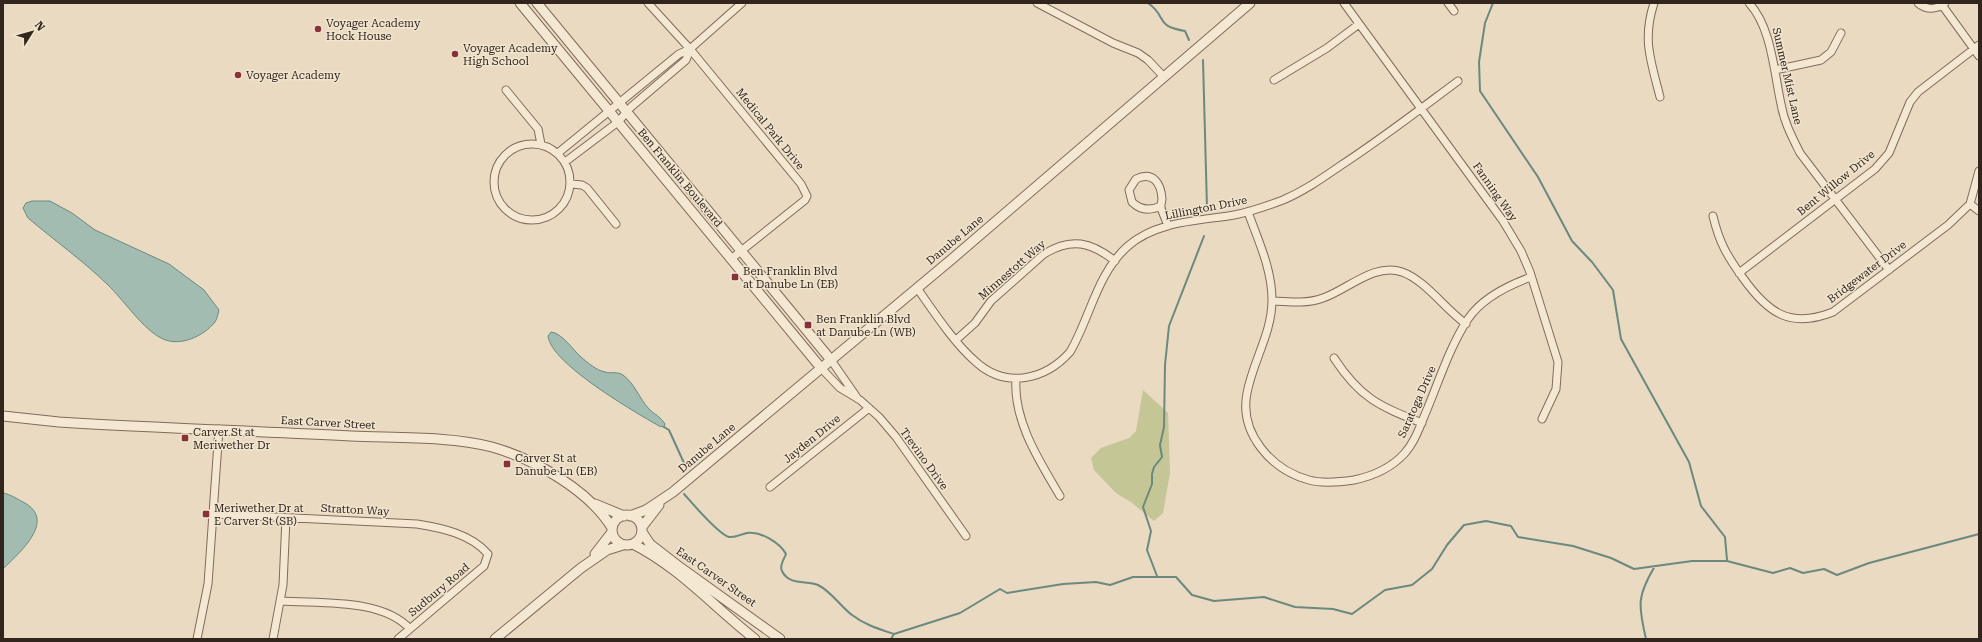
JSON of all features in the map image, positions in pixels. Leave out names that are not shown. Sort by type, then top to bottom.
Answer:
[{"type":"street","name":"Ben Franklin Boulevard","points":[[520,3],[821,368]]},
{"type":"street","name":"Ben Franklin Boulevard","points":[[537,3],[830,360]]},
{"type":"street","name":"Medical Park Drive","points":[[648,3],[690,50],[801,184],[807,196],[805,200],[731,259]]},
{"type":"street","points":[[558,153],[678,54],[690,50],[742,3]]},
{"type":"street","points":[[1037,3],[1113,43],[1138,53],[1148,60],[1164,78]]},
{"type":"street","name":"Danube Lane","points":[[642,530],[653,512],[673,492],[917,288],[1250,3]]},
{"type":"street","name":"Fanning Way","points":[[1344,3],[1504,221],[1521,251],[1531,277],[1558,362],[1556,389],[1542,419]]},
{"type":"street","points":[[1448,3],[1454,11]]},
{"type":"street","points":[[1654,3],[1647,33],[1648,46],[1660,97]]},
{"type":"street","name":"Summer Mist Lane","points":[[1749,3],[1764,25],[1781,106],[1790,134],[1800,153],[1889,270]]},
{"type":"street","points":[[1918,3],[1927,8],[1934,8],[1944,4],[1976,47],[1979,56]]},
{"type":"street","points":[[1274,80],[1322,52],[1359,24]]},
{"type":"street","points":[[1774,70],[1821,60],[1831,52],[1841,33]]},
{"type":"street","name":"Bent Willow Drive","points":[[1739,273],[1875,169],[1889,153],[1910,102],[1918,92],[1976,47]]},
{"type":"street","points":[[566,162],[618,122],[627,112],[686,60],[690,50]]},
{"type":"street","name":"Lillington Drive","points":[[917,288],[956,340],[976,363],[995,374],[1016,380],[1040,374],[1062,360],[1070,352],[1104,277],[1128,246],[1155,230],[1168,226],[1248,212],[1284,200],[1313,184],[1458,81]]},
{"type":"street","points":[[506,90],[538,129],[541,144]]},
{"type":"street","points":[[532,143],[541,144],[558,153],[566,162],[571,184],[569,193],[560,208],[546,218],[528,220],[516,216],[505,208],[496,193],[495,175],[497,167],[507,152],[532,143]]},
{"type":"street","points":[[1979,171],[1970,204],[1979,211]]},
{"type":"street","points":[[1161,206],[1147,209],[1137,207],[1129,197],[1131,184],[1141,176],[1149,176],[1155,179],[1161,190],[1161,206],[1168,226]]},
{"type":"street","points":[[571,184],[582,185],[586,188],[616,224]]},
{"type":"street","name":"Bridgewater Drive","points":[[1712,216],[1723,250],[1754,294],[1769,309],[1786,316],[1803,319],[1818,318],[1833,312],[1948,225],[1970,204]]},
{"type":"street","name":"Saratoga Drive","points":[[1248,212],[1269,272],[1272,301],[1270,319],[1247,393],[1246,404],[1249,422],[1260,449],[1276,464],[1290,473],[1318,482],[1345,481],[1364,478],[1384,470],[1403,455],[1422,423],[1466,324],[1476,310],[1501,291],[1531,277]]},
{"type":"street","name":"Minnestott Way","points":[[956,340],[975,323],[991,301],[1044,254],[1054,248],[1065,244],[1079,243],[1100,251],[1115,261]]},
{"type":"street","points":[[1272,301],[1301,302],[1324,298],[1365,276],[1395,270],[1402,272],[1417,281],[1466,324]]},
{"type":"street","points":[[1334,358],[1353,385],[1374,402],[1422,423]]},
{"type":"street","name":"Trevino Drive","points":[[830,360],[860,400]]},
{"type":"street","name":"Trevino Drive","points":[[821,368],[840,388],[860,400],[879,417],[896,437],[966,536]]},
{"type":"street","points":[[1016,380],[1017,404],[1025,428],[1037,456],[1060,496]]},
{"type":"street","name":"Jayden Drive","points":[[770,487],[869,408]]},
{"type":"street","name":"East Carver Street","points":[[3,416],[59,422],[416,439],[477,444],[505,451],[531,462],[556,476],[588,500],[612,530]]},
{"type":"street","points":[[197,639],[208,584],[219,430]]},
{"type":"street","name":"Danube Lane","points":[[627,516],[646,510],[673,492]]},
{"type":"street","name":"East Carver Street","points":[[588,500],[627,516]]},
{"type":"street","name":"Stratton Way","points":[[213,514],[430,526],[470,538],[479,544],[488,554]]},
{"type":"street","points":[[495,639],[581,568],[608,550],[639,539],[642,530],[638,520],[627,516],[616,520],[603,545],[581,568]]},
{"type":"street","points":[[273,639],[281,601],[286,518]]},
{"type":"street","points":[[612,530],[616,540],[628,544]]},
{"type":"street","name":"East Carver Street","points":[[642,530],[650,544],[684,571],[746,613],[780,639]]},
{"type":"street","name":"East Carver Street","points":[[628,544],[654,555],[755,639]]},
{"type":"street","name":"Sudbury Road","points":[[398,639],[479,572],[484,566],[488,554]]},
{"type":"street","points":[[281,601],[370,608],[398,618],[410,629]]},
{"type":"green space","points":[[1143,390],[1168,413],[1170,473],[1163,513],[1154,521],[1131,502],[1116,493],[1094,470],[1091,458],[1101,448],[1129,438],[1136,431]]},
{"type":"shaded area","points":[[32,201],[50,201],[72,213],[95,230],[169,264],[204,290],[219,310],[215,322],[205,332],[184,341],[170,341],[156,335],[141,322],[97,275],[28,218],[23,208],[26,203]]},
{"type":"shaded area","points":[[551,332],[559,335],[581,357],[595,368],[605,372],[623,375],[631,383],[649,409],[663,421],[665,424],[664,427],[659,426],[614,399],[578,373],[563,360],[553,347],[548,336]]},
{"type":"shaded area","points":[[3,493],[11,495],[33,509],[37,518],[36,527],[26,546],[3,569]]},
{"type":"waterway","points":[[1148,3],[1154,8],[1165,24],[1175,29],[1185,31],[1189,40]]},
{"type":"waterway","points":[[1493,3],[1485,23],[1479,62],[1480,91],[1538,177],[1572,241],[1592,262],[1613,290],[1621,339],[1689,462],[1701,506],[1725,537],[1727,560]]},
{"type":"waterway","points":[[1203,60],[1207,208]]},
{"type":"waterway","points":[[1157,576],[1147,550],[1151,531],[1143,507],[1152,484],[1154,467],[1162,457],[1160,445],[1164,427],[1165,365],[1169,326],[1204,236]]},
{"type":"waterway","points":[[664,427],[669,430],[684,463]]},
{"type":"waterway","points":[[684,494],[724,535],[732,537],[752,533],[764,536],[775,542],[786,554],[782,562],[781,569],[785,576],[789,579],[818,585],[828,591],[857,618],[872,626],[894,634]]},
{"type":"waterway","points":[[891,639],[894,634],[960,613],[1000,589],[1007,593],[1063,584],[1096,582],[1110,585],[1133,577],[1176,577],[1192,595],[1214,601],[1264,597],[1295,607],[1333,609],[1352,614],[1385,590],[1412,585],[1432,569],[1447,545],[1464,525],[1486,521],[1511,526],[1518,537],[1573,546],[1611,558],[1634,569],[1692,561],[1727,561],[1773,573],[1790,568],[1803,573],[1824,569],[1837,575],[1869,563],[1979,534]]},
{"type":"waterway","points":[[1646,639],[1641,601],[1645,585],[1655,566]]},
{"type":"place","name":"Voyager Academy Hock House","points":[[318,29]]},
{"type":"place","name":"Voyager Academy High School","points":[[455,54]]},
{"type":"place","name":"Voyager Academy","points":[[238,75]]},
{"type":"place","name":"Ben Franklin Blvd at Danube Ln (EB)","points":[[735,277]]},
{"type":"place","name":"Ben Franklin Blvd at Danube Ln (WB)","points":[[808,325]]},
{"type":"place","name":"Carver St at Meriwether Dr","points":[[185,438]]},
{"type":"place","name":"Carver St at Danube Ln (EB)","points":[[507,464]]},
{"type":"place","name":"Meriwether Dr at E Carver St (SB)","points":[[206,514]]}]
